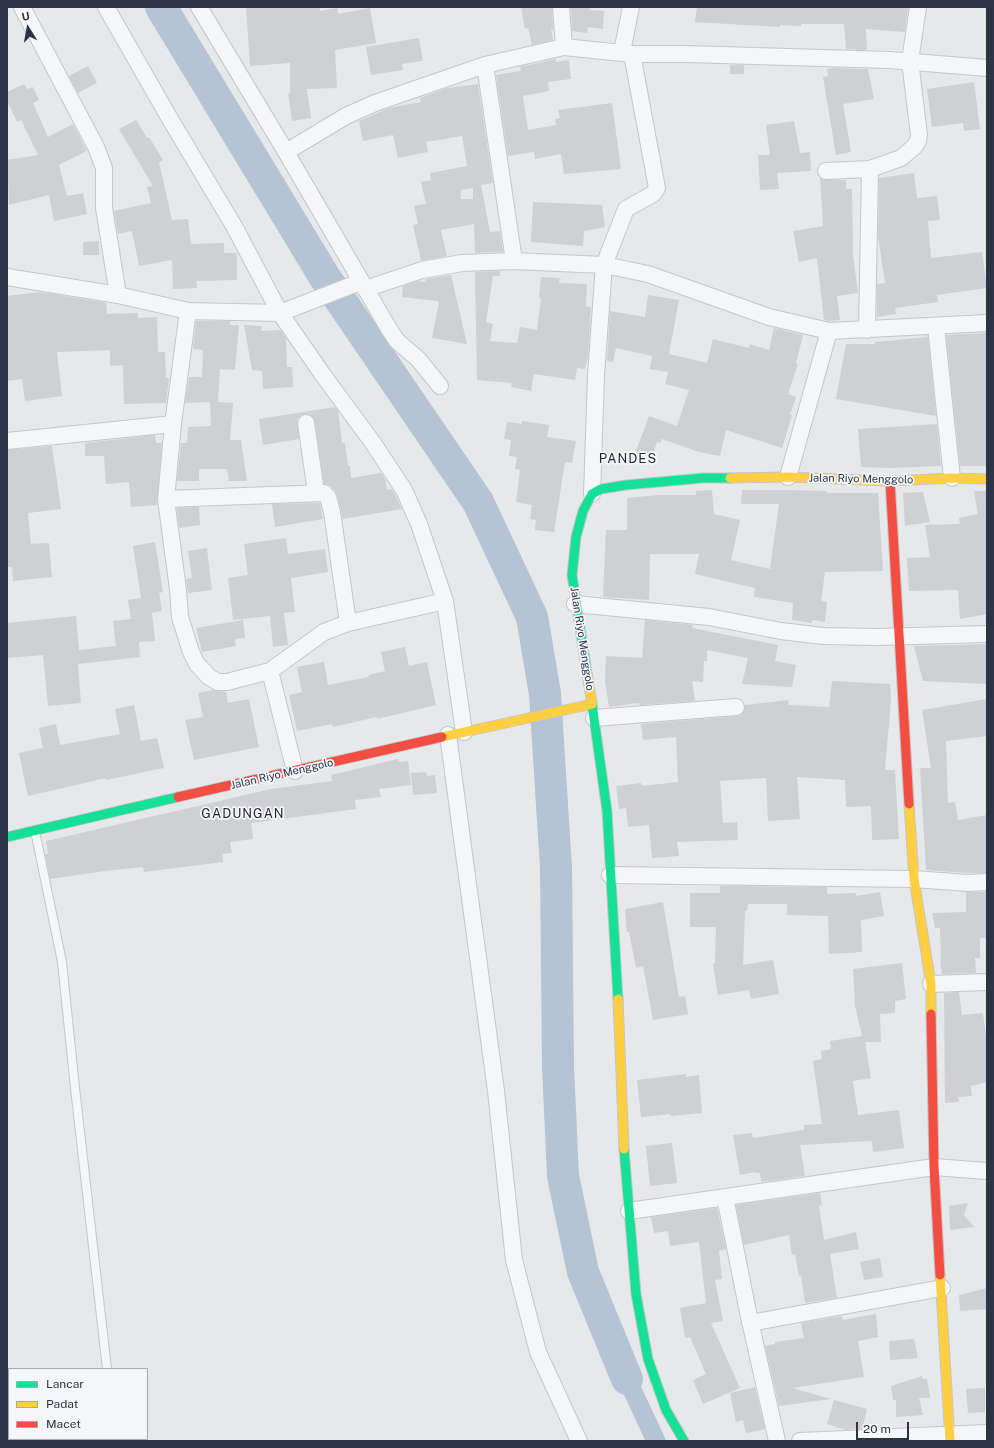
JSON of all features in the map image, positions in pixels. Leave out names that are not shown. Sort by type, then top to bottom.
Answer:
[{"type":"street","points":[[22,7],[96,147],[104,168],[104,208],[118,295]]},
{"type":"street","points":[[106,7],[170,119],[234,226],[280,313],[323,375],[373,442],[404,490],[419,524],[445,601],[464,732]]},
{"type":"street","points":[[199,7],[286,152],[360,285],[397,341],[418,359],[440,386]]},
{"type":"street","points":[[561,7],[564,47]]},
{"type":"street","points":[[592,494],[596,375],[604,265],[626,209],[653,194],[657,188],[627,53],[631,7]]},
{"type":"street","points":[[826,171],[870,169],[901,158],[914,147],[918,141],[919,135],[910,61],[918,7]]},
{"type":"street","points":[[286,152],[346,116],[375,103],[485,65],[564,47],[627,53],[910,61],[919,64],[987,68]]},
{"type":"street","points":[[485,65],[514,261]]},
{"type":"street","points":[[867,330],[870,169]]},
{"type":"street","points":[[7,277],[118,295],[188,311],[280,313],[360,285],[443,266],[514,261],[604,265],[648,274],[769,317],[829,331],[936,327],[987,323]]},
{"type":"street","points":[[188,311],[173,424],[166,499],[180,617],[191,652],[198,664],[209,677],[218,682],[227,682],[270,671],[324,632],[348,623],[445,601]]},
{"type":"street","points":[[936,327],[952,478]]},
{"type":"street","points":[[788,477],[829,331]]},
{"type":"street","points":[[306,423],[316,492]]},
{"type":"street","points":[[7,441],[173,424]]},
{"type":"street","name":"Jalan Riyo Menggolo","points":[[7,838],[35,830],[448,735],[514,721],[590,709],[572,575],[576,536],[583,511],[592,494],[601,489],[703,478],[788,477],[890,481],[952,478],[987,479]]},
{"type":"street","points":[[890,481],[914,879],[932,984],[934,1167],[950,1438]]},
{"type":"street","points":[[166,499],[316,492],[326,494],[332,512],[348,623]]},
{"type":"street","points":[[575,604],[708,617],[781,631],[823,636],[900,637],[987,634]]},
{"type":"street","points":[[270,671],[295,771]]},
{"type":"street","points":[[684,1441],[666,1410],[648,1359],[636,1294],[622,1120],[617,978],[607,811],[590,709],[736,706]]},
{"type":"street","points":[[448,735],[496,1092],[514,1260],[538,1352],[579,1441]]},
{"type":"street","points":[[610,875],[914,879],[968,883],[987,882]]},
{"type":"street","points":[[932,984],[987,982]]},
{"type":"street","points":[[629,1211],[934,1167],[987,1171]]},
{"type":"street","points":[[725,1197],[750,1322],[777,1441]]},
{"type":"street","points":[[750,1322],[942,1288]]},
{"type":"street","points":[[800,1441],[950,1438],[987,1433]]},
{"type":"lane","points":[[35,830],[62,962],[107,1368]]},
{"type":"building","points":[[246,7],[320,7],[320,11],[337,8],[338,14],[370,8],[376,43],[335,50],[337,88],[307,89],[311,118],[292,121],[288,93],[290,93],[290,63],[250,66]]},
{"type":"building","points":[[521,7],[552,7],[553,30],[551,29],[553,40],[532,45],[528,28],[525,29]]},
{"type":"building","points":[[571,7],[590,7],[590,10],[604,11],[603,29],[588,27],[587,33],[572,31]]},
{"type":"building","points":[[697,7],[908,7],[905,32],[866,29],[867,50],[846,49],[844,24],[801,24],[801,26],[780,25],[780,27],[695,22]]},
{"type":"building","points":[[419,38],[423,61],[402,64],[403,70],[371,75],[366,47]]},
{"type":"building","points":[[556,59],[556,62],[569,60],[571,79],[548,82],[549,91],[523,96],[528,130],[556,125],[555,119],[560,118],[558,110],[612,103],[621,169],[564,174],[561,154],[535,159],[534,152],[508,156],[496,75],[521,71],[520,67]]},
{"type":"building","points":[[730,65],[744,65],[744,74],[730,74]]},
{"type":"building","points":[[88,66],[97,83],[78,93],[69,76]]},
{"type":"building","points":[[827,69],[868,69],[874,99],[843,104],[851,152],[836,155],[823,77],[828,76]]},
{"type":"building","points":[[974,82],[980,129],[964,131],[963,123],[932,127],[927,89]]},
{"type":"building","points":[[24,84],[27,89],[33,87],[39,100],[33,103],[48,137],[73,124],[87,151],[59,165],[67,196],[83,193],[87,214],[54,221],[49,195],[9,205],[7,160],[38,155],[21,120],[17,122],[7,101],[7,92]]},
{"type":"building","points":[[478,84],[493,183],[481,185],[490,232],[500,231],[503,252],[475,253],[474,224],[441,230],[447,256],[421,261],[413,225],[418,224],[414,206],[426,204],[421,182],[431,180],[430,173],[467,166],[462,136],[426,142],[428,152],[398,158],[393,135],[363,141],[359,121],[389,108],[421,102],[420,98],[447,88]],"holes":[[[473,188],[473,199],[461,199],[461,190]]]},
{"type":"building","points":[[136,120],[147,138],[149,137],[163,160],[159,162],[172,220],[188,219],[191,244],[224,243],[224,253],[237,253],[237,280],[196,281],[197,288],[173,289],[172,260],[139,266],[132,231],[118,234],[114,211],[151,203],[147,187],[153,186],[119,129]]},
{"type":"building","points":[[794,121],[800,153],[810,152],[811,171],[777,173],[779,189],[760,190],[758,155],[770,155],[766,125]]},
{"type":"building","points":[[914,173],[917,198],[937,196],[940,220],[928,221],[931,258],[982,252],[987,288],[937,295],[938,302],[895,308],[896,314],[877,317],[877,284],[885,283],[878,236],[879,178]]},
{"type":"building","points":[[820,178],[826,180],[846,180],[846,189],[852,189],[853,255],[858,293],[837,296],[840,320],[824,320],[817,258],[799,262],[793,231],[823,226]]},
{"type":"building","points":[[533,202],[602,205],[605,227],[584,231],[583,246],[531,242]]},
{"type":"building","points":[[99,241],[99,255],[83,255],[83,242]]},
{"type":"building","points":[[500,271],[500,276],[493,276],[486,322],[493,324],[490,341],[517,343],[520,327],[537,330],[541,298],[539,298],[541,277],[560,278],[559,283],[587,284],[586,306],[591,307],[588,357],[585,369],[577,368],[575,380],[534,374],[531,391],[511,387],[512,383],[477,380],[475,272]]},
{"type":"building","points":[[451,275],[467,344],[432,338],[439,303],[437,301],[402,297],[403,286],[418,281],[426,282],[425,279]]},
{"type":"building","points":[[40,292],[106,303],[107,314],[138,313],[138,318],[157,317],[158,352],[165,352],[166,378],[169,378],[166,403],[124,404],[123,365],[110,366],[110,350],[57,352],[62,396],[25,401],[22,379],[7,381],[7,296]]},
{"type":"building","points":[[648,295],[679,300],[669,354],[707,363],[713,339],[749,348],[750,344],[769,350],[774,328],[803,335],[796,363],[798,364],[788,394],[796,397],[782,448],[726,430],[720,456],[699,452],[662,439],[660,443],[657,442],[652,457],[636,451],[649,416],[677,426],[689,390],[665,384],[668,372],[650,369],[652,356],[616,348],[613,362],[607,361],[610,311],[645,317]]},
{"type":"building","points":[[196,321],[230,321],[230,325],[239,325],[235,370],[220,369],[218,402],[233,403],[230,440],[241,440],[247,481],[229,481],[227,469],[199,469],[199,481],[177,481],[181,443],[187,443],[188,427],[211,426],[210,402],[185,403],[189,377],[202,377],[203,350],[193,349]]},
{"type":"building","points":[[244,325],[262,326],[261,331],[280,330],[286,338],[287,367],[292,367],[293,387],[263,389],[262,371],[252,370]]},
{"type":"building","points":[[987,333],[987,466],[960,466],[946,335]]},
{"type":"building","points":[[928,337],[936,416],[836,399],[846,344],[875,344],[875,342]]},
{"type":"building","points":[[335,407],[338,411],[342,443],[345,443],[351,478],[381,473],[385,479],[387,490],[392,489],[402,509],[343,519],[337,494],[331,486],[324,484],[315,422],[310,414],[304,414],[297,419],[299,439],[263,445],[259,419]]},
{"type":"building","points":[[522,421],[549,425],[547,437],[576,441],[572,463],[565,462],[554,532],[535,530],[536,520],[530,519],[532,505],[516,502],[520,470],[515,469],[517,457],[509,456],[511,440],[504,439],[507,422],[522,424]]},
{"type":"building","points":[[937,424],[941,466],[890,468],[861,467],[858,429]]},
{"type":"building","points":[[155,435],[156,443],[162,443],[157,505],[131,507],[129,482],[106,484],[104,456],[85,456],[85,443]]},
{"type":"building","points":[[52,446],[61,509],[28,513],[31,544],[49,543],[52,577],[13,581],[12,567],[7,567],[7,450]]},
{"type":"building","points":[[712,490],[714,514],[740,520],[731,560],[770,569],[779,504],[741,504],[742,490],[878,493],[883,571],[825,572],[821,601],[827,602],[825,622],[812,620],[812,623],[792,620],[793,603],[754,597],[755,588],[695,574],[699,554],[650,554],[649,600],[603,597],[606,530],[627,530],[627,498],[658,495],[696,495],[696,491]]},
{"type":"building","points":[[974,491],[987,491],[987,614],[960,619],[958,590],[909,591],[907,558],[930,557],[925,525],[960,524],[959,518],[978,514]]},
{"type":"building","points":[[923,492],[930,522],[905,526],[903,493]]},
{"type":"building","points":[[320,503],[323,519],[275,527],[272,504]]},
{"type":"building","points":[[199,507],[200,525],[179,528],[177,508]]},
{"type":"building","points":[[286,538],[288,554],[325,549],[328,572],[291,578],[295,612],[284,613],[288,645],[273,647],[270,616],[233,620],[228,578],[248,575],[244,544]]},
{"type":"building","points":[[155,542],[163,592],[159,593],[162,611],[152,613],[155,641],[139,642],[140,657],[78,664],[81,703],[48,706],[43,655],[7,658],[7,623],[76,616],[79,650],[116,646],[113,621],[131,619],[128,600],[141,598],[133,546]]},
{"type":"building","points":[[207,548],[212,590],[188,593],[186,579],[192,578],[188,551]]},
{"type":"building","points":[[243,620],[245,638],[235,639],[236,646],[202,652],[196,628]]},
{"type":"building","points":[[645,620],[693,625],[692,628],[778,645],[775,661],[796,665],[792,687],[742,684],[748,658],[707,650],[707,661],[704,661],[703,682],[692,681],[695,701],[640,705],[639,703],[609,707],[605,681],[606,656],[642,658]]},
{"type":"building","points":[[987,644],[987,684],[923,681],[914,646]]},
{"type":"building","points":[[405,647],[409,666],[427,662],[436,705],[377,719],[377,717],[333,727],[332,724],[297,731],[289,695],[302,692],[297,667],[324,662],[328,685],[369,677],[368,675],[385,671],[381,652]]},
{"type":"building","points":[[832,681],[890,684],[891,700],[885,770],[895,770],[899,839],[872,840],[871,806],[846,807],[845,780],[797,777],[800,819],[768,821],[766,778],[720,781],[723,823],[737,822],[738,840],[677,842],[679,856],[652,858],[649,825],[628,827],[626,808],[619,809],[616,786],[641,783],[642,786],[678,782],[676,737],[643,740],[641,724],[737,716],[744,711],[745,705],[789,700],[788,705],[829,707]]},
{"type":"building","points":[[213,690],[226,692],[228,703],[249,699],[259,747],[194,760],[185,720],[203,717],[198,693]]},
{"type":"building","points":[[987,699],[987,736],[946,741],[948,803],[955,802],[958,820],[987,815],[987,873],[926,870],[920,768],[931,768],[922,710]]},
{"type":"building","points":[[134,705],[141,741],[157,738],[164,768],[106,780],[106,778],[28,796],[19,753],[43,748],[39,728],[56,724],[60,745],[120,734],[115,709]]},
{"type":"building","points":[[398,759],[399,762],[408,761],[411,785],[379,789],[381,797],[355,800],[356,809],[251,823],[253,839],[230,842],[232,853],[222,854],[223,862],[144,872],[143,867],[50,879],[45,854],[48,854],[46,841],[271,789],[332,781],[331,775]]},
{"type":"building","points":[[426,772],[427,776],[435,775],[437,793],[413,795],[411,773]]},
{"type":"building","points":[[720,886],[827,887],[827,894],[856,893],[856,896],[880,892],[884,916],[861,920],[862,952],[829,954],[828,916],[787,915],[787,904],[748,904],[747,911],[745,911],[743,965],[773,960],[779,994],[751,999],[749,990],[718,995],[713,964],[715,963],[716,927],[690,927],[690,893],[720,893]]},
{"type":"building","points":[[966,892],[987,892],[987,938],[980,938],[980,958],[975,958],[976,973],[942,974],[940,961],[940,928],[935,928],[932,913],[966,912]]},
{"type":"building","points":[[663,902],[679,997],[685,996],[688,1014],[653,1020],[643,966],[636,968],[629,932],[627,932],[625,909]]},
{"type":"building","points":[[902,963],[906,999],[895,1001],[895,1013],[880,1014],[881,1042],[865,1042],[871,1078],[853,1081],[858,1115],[899,1110],[904,1148],[873,1152],[872,1141],[800,1145],[805,1176],[761,1182],[760,1173],[756,1172],[740,1175],[733,1135],[752,1133],[753,1138],[804,1130],[804,1125],[822,1124],[813,1061],[822,1059],[821,1051],[831,1049],[830,1041],[862,1036],[855,1006],[853,969]]},
{"type":"building","points":[[959,992],[962,1015],[983,1013],[987,1037],[987,1082],[971,1086],[972,1096],[958,1097],[959,1102],[945,1103],[944,993]]},
{"type":"building","points":[[686,1074],[686,1077],[699,1075],[702,1113],[641,1117],[637,1080]]},
{"type":"building","points":[[672,1143],[677,1183],[650,1186],[646,1146]]},
{"type":"building","points":[[820,1193],[822,1205],[819,1206],[824,1240],[856,1232],[859,1249],[830,1254],[837,1298],[805,1303],[801,1275],[799,1276],[795,1254],[792,1255],[789,1235],[744,1245],[736,1205]]},
{"type":"building","points":[[968,1203],[964,1215],[974,1227],[950,1230],[949,1206]]},
{"type":"building","points":[[717,1208],[726,1249],[719,1251],[722,1279],[715,1280],[723,1321],[711,1323],[740,1388],[703,1404],[693,1380],[706,1374],[690,1337],[685,1338],[680,1308],[706,1303],[699,1242],[670,1246],[668,1231],[654,1233],[651,1217]]},
{"type":"building","points":[[880,1258],[883,1277],[864,1280],[860,1262]]},
{"type":"building","points":[[987,1288],[987,1309],[960,1311],[959,1295]]},
{"type":"building","points":[[876,1314],[878,1337],[858,1341],[864,1377],[792,1388],[831,1399],[779,1406],[765,1346],[775,1344],[775,1342],[804,1338],[801,1323],[842,1316],[843,1320]]},
{"type":"building","points":[[914,1339],[918,1358],[890,1360],[889,1341]]},
{"type":"building","points":[[922,1376],[922,1379],[927,1379],[930,1398],[919,1398],[923,1415],[896,1417],[896,1400],[893,1400],[891,1386]]},
{"type":"building","points":[[755,1387],[765,1429],[746,1433],[743,1420],[736,1422],[730,1393]]},
{"type":"building","points":[[985,1388],[985,1412],[968,1413],[966,1389]]},
{"type":"building","points":[[834,1400],[867,1409],[862,1429],[846,1430],[827,1424]]},
{"type":"waterway","points":[[161,7],[324,276],[478,502],[532,617],[545,694],[556,868],[558,1067],[563,1176],[583,1272],[627,1379]]},
{"type":"waterway","points":[[627,1379],[656,1441]]},
{"type":"traffic: fast","points":[[587,673],[572,575],[576,537],[583,511],[592,494],[601,489],[626,485],[703,478],[730,478]]},
{"type":"traffic: fast","points":[[592,704],[607,811],[618,999]]},
{"type":"traffic: fast","points":[[7,837],[178,797]]},
{"type":"traffic: fast","points":[[624,1149],[636,1294],[648,1359],[666,1410],[684,1441]]},
{"type":"traffic: slow","points":[[730,478],[788,477],[890,481],[952,478],[987,479]]},
{"type":"traffic: slow","points":[[442,737],[592,704],[587,673]]},
{"type":"traffic: slow","points":[[909,804],[914,879],[931,984],[931,1014]]},
{"type":"traffic: slow","points":[[618,999],[624,1149]]},
{"type":"traffic: slow","points":[[940,1275],[950,1441]]},
{"type":"traffic: jam","points":[[890,481],[909,804]]},
{"type":"traffic: jam","points":[[178,797],[442,737]]},
{"type":"traffic: jam","points":[[931,1014],[934,1167],[940,1275]]},
{"type":"district","name":"PANDES","points":[[628,459]]},
{"type":"district","name":"GADUNGAN","points":[[243,814]]}]
